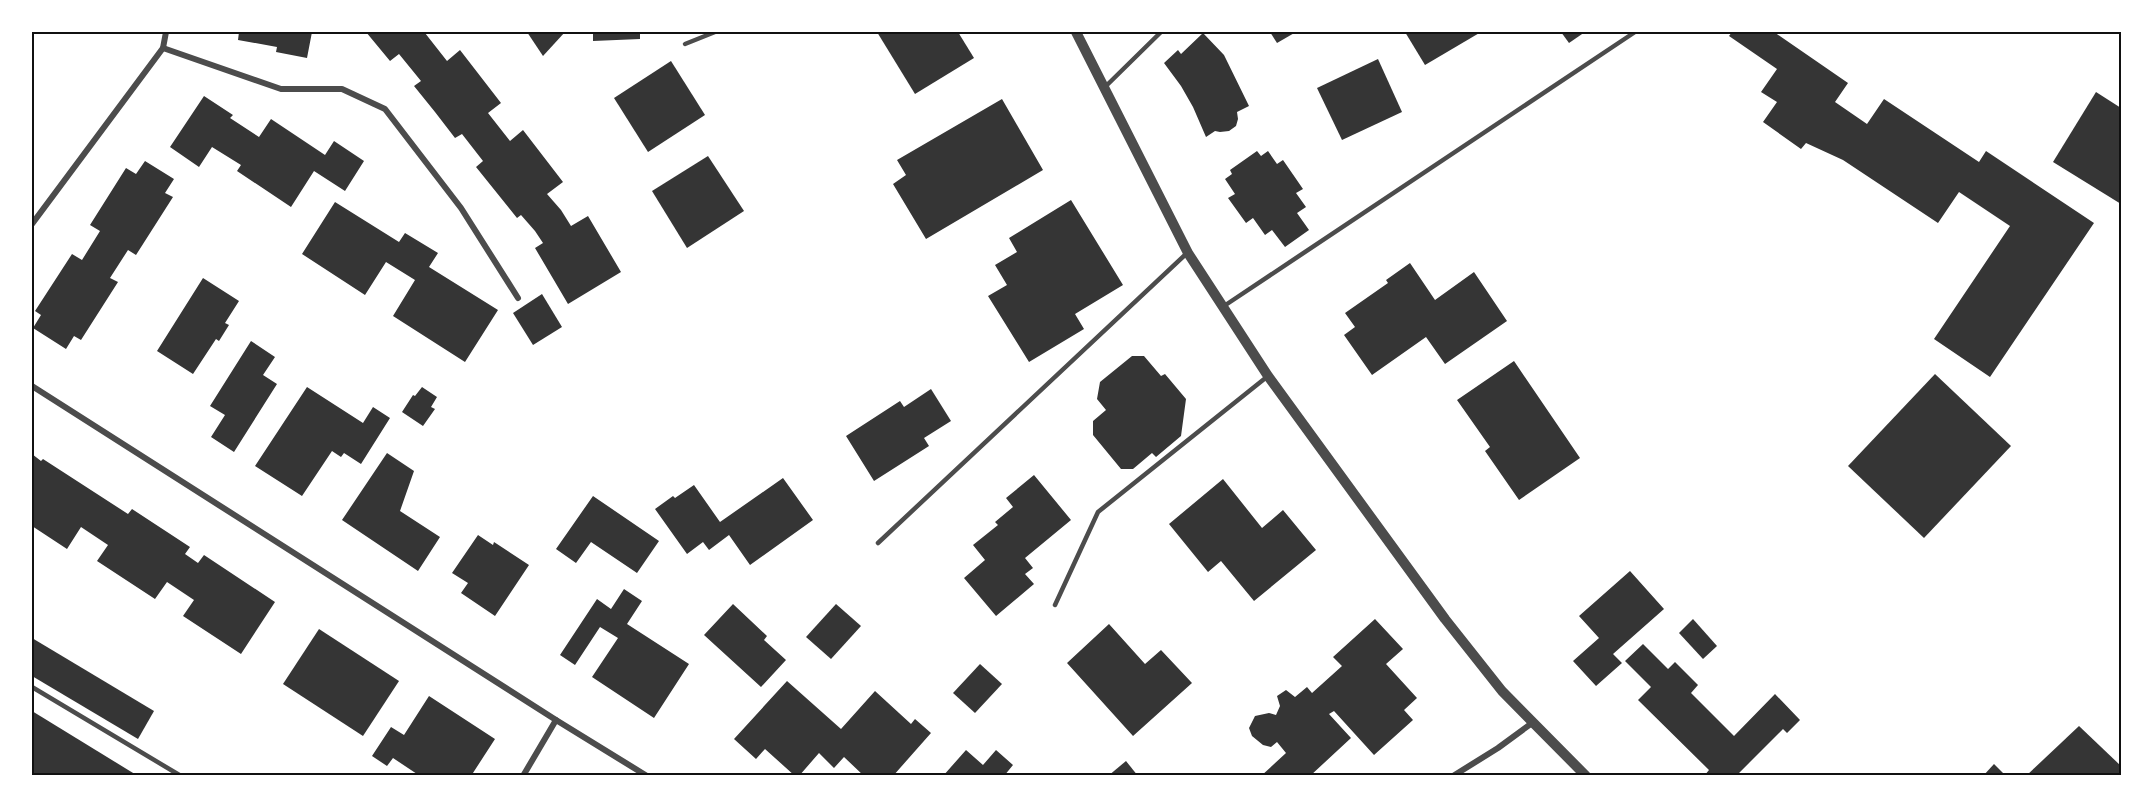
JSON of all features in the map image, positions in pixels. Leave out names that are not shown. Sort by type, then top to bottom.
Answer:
[{"type":"street","points":[[32,224],[163,48],[166,32]]},
{"type":"street","points":[[1076,32],[1188,253],[1268,376],[1445,619],[1502,691],[1586,776]]},
{"type":"street","points":[[163,48],[280,89],[342,89],[385,109],[461,208],[518,298]]},
{"type":"street","points":[[32,386],[647,776]]},
{"type":"street","points":[[523,776],[556,720]]},
{"type":"street","points":[[1453,776],[1498,748],[1532,723]]},
{"type":"lane","points":[[685,44],[715,32]]},
{"type":"lane","points":[[1104,88],[1161,32]]},
{"type":"lane","points":[[1222,308],[1635,32]]},
{"type":"lane","points":[[878,543],[1188,253]]},
{"type":"lane","points":[[1055,604],[1098,512],[1268,376]]},
{"type":"lane","points":[[32,687],[181,776]]},
{"type":"building","points":[[239,32],[312,32],[307,58],[276,52],[277,47],[238,40]]},
{"type":"building","points":[[366,32],[428,32],[425,33],[447,61],[460,50],[501,103],[488,113],[510,141],[523,130],[563,182],[547,194],[571,226],[588,216],[621,272],[568,304],[535,248],[543,243],[535,231],[521,215],[517,218],[476,167],[483,161],[462,134],[455,138],[414,86],[421,81],[399,54],[390,61]]},
{"type":"building","points":[[527,32],[565,32],[543,56]]},
{"type":"building","points":[[593,32],[640,32],[640,39],[593,41]]},
{"type":"building","points":[[877,32],[958,32],[974,58],[915,94]]},
{"type":"building","points":[[1270,32],[1296,32],[1277,43]]},
{"type":"building","points":[[1405,32],[1481,32],[1425,65]]},
{"type":"building","points":[[1561,32],[1585,32],[1569,43]]},
{"type":"building","points":[[1732,32],[1774,32],[1848,83],[1835,102],[1867,124],[1884,99],[1979,162],[1986,151],[2094,223],[1990,377],[1934,339],[2010,226],[1959,192],[1938,223],[1843,160],[1806,143],[1801,149],[1763,122],[1777,102],[1761,92],[1777,69],[1729,36]]},
{"type":"building","points":[[1203,33],[1224,55],[1249,106],[1237,112],[1236,126],[1229,131],[1215,131],[1206,137],[1193,107],[1164,63],[1178,50],[1181,54]]},
{"type":"building","points":[[1378,59],[1402,112],[1342,140],[1317,88]]},
{"type":"building","points":[[671,61],[705,115],[648,152],[614,98]]},
{"type":"building","points":[[2096,92],[2121,108],[2121,204],[2053,162]]},
{"type":"building","points":[[204,96],[233,115],[230,118],[259,137],[271,119],[325,155],[334,141],[364,161],[345,191],[314,171],[291,207],[237,171],[241,165],[212,147],[199,167],[170,147]]},
{"type":"building","points":[[1002,99],[1043,170],[926,239],[893,184],[906,175],[897,160]]},
{"type":"building","points":[[1257,151],[1261,156],[1268,151],[1277,164],[1283,160],[1303,189],[1296,193],[1306,207],[1297,213],[1309,230],[1285,247],[1272,230],[1265,235],[1253,218],[1246,223],[1228,198],[1235,194],[1225,179],[1232,174],[1230,170]]},
{"type":"building","points":[[708,156],[744,211],[687,248],[652,191]]},
{"type":"building","points":[[145,161],[174,179],[165,193],[173,197],[136,255],[128,250],[110,278],[118,282],[81,340],[74,336],[66,349],[33,328],[41,315],[35,311],[72,254],[82,260],[100,231],[90,225],[126,168],[136,174]]},
{"type":"building","points":[[1071,200],[1123,285],[1075,314],[1084,329],[1029,362],[988,296],[1007,285],[995,265],[1017,252],[1009,238]]},
{"type":"building","points":[[335,202],[399,242],[405,233],[438,253],[429,267],[498,310],[465,362],[393,316],[415,280],[386,262],[365,295],[302,254]]},
{"type":"building","points":[[1410,263],[1435,300],[1474,272],[1507,321],[1445,364],[1426,337],[1372,375],[1344,335],[1355,327],[1345,313],[1388,283],[1386,280]]},
{"type":"building","points":[[203,278],[239,301],[225,323],[229,325],[219,341],[216,339],[193,374],[157,351]]},
{"type":"building","points":[[542,294],[562,327],[533,345],[513,313]]},
{"type":"building","points":[[251,341],[275,357],[263,375],[277,384],[234,452],[211,437],[225,415],[210,406]]},
{"type":"building","points":[[1132,356],[1144,356],[1161,376],[1165,374],[1186,399],[1181,436],[1156,457],[1152,453],[1133,469],[1121,469],[1093,435],[1093,421],[1106,410],[1097,399],[1100,382]]},
{"type":"building","points":[[1514,361],[1580,458],[1519,500],[1485,451],[1490,447],[1457,400]]},
{"type":"building","points":[[1935,374],[2011,446],[1924,538],[1848,466]]},
{"type":"building","points":[[307,387],[363,423],[373,407],[390,418],[361,464],[344,453],[341,457],[332,451],[302,496],[255,466]]},
{"type":"building","points":[[422,387],[437,397],[431,407],[435,409],[423,426],[402,412],[413,395],[415,396]]},
{"type":"building","points":[[931,389],[951,421],[924,438],[929,446],[874,481],[846,436],[900,401],[904,407]]},
{"type":"building","points":[[387,453],[414,471],[400,511],[440,537],[418,571],[342,520]]},
{"type":"building","points":[[32,454],[128,514],[132,509],[190,547],[185,554],[198,563],[204,555],[275,602],[241,654],[183,616],[194,600],[167,582],[155,599],[97,561],[108,545],[81,527],[67,549],[32,526]]},
{"type":"building","points":[[1034,475],[1071,520],[1025,558],[1033,568],[1025,574],[1034,584],[996,616],[964,578],[985,560],[973,545],[998,525],[995,522],[1013,507],[1006,498]]},
{"type":"building","points":[[783,478],[813,520],[750,565],[729,535],[709,550],[703,542],[687,554],[655,509],[694,485],[720,522]]},
{"type":"building","points":[[1223,479],[1262,528],[1283,510],[1316,550],[1254,601],[1221,561],[1208,572],[1169,524]]},
{"type":"building","points":[[593,496],[659,541],[637,573],[591,542],[576,563],[556,549]]},
{"type":"building","points":[[478,535],[493,545],[494,542],[529,565],[495,616],[461,593],[468,583],[452,573]]},
{"type":"building","points":[[1630,571],[1664,609],[1613,654],[1622,663],[1596,686],[1573,661],[1599,638],[1579,616]]},
{"type":"building","points":[[624,589],[642,601],[627,624],[689,664],[654,718],[592,677],[618,638],[600,627],[575,665],[560,655],[597,599],[611,609]]},
{"type":"building","points":[[733,604],[767,636],[764,640],[786,660],[761,687],[704,635]]},
{"type":"building","points":[[836,604],[861,626],[831,659],[806,637]]},
{"type":"building","points":[[1375,619],[1403,649],[1386,664],[1417,698],[1404,710],[1413,720],[1374,755],[1334,711],[1329,714],[1351,738],[1310,776],[1261,776],[1286,753],[1277,742],[1271,747],[1263,745],[1252,736],[1249,728],[1255,716],[1269,713],[1276,715],[1280,706],[1277,696],[1286,690],[1295,697],[1307,687],[1312,693],[1342,666],[1333,657]]},
{"type":"building","points":[[1693,619],[1717,646],[1703,659],[1679,633]]},
{"type":"building","points":[[1109,624],[1145,664],[1161,650],[1192,683],[1133,736],[1067,663]]},
{"type":"building","points":[[319,629],[399,681],[363,736],[283,684]]},
{"type":"building","points":[[32,638],[154,711],[138,739],[32,676]]},
{"type":"building","points":[[1643,644],[1668,669],[1675,662],[1698,685],[1691,693],[1734,736],[1775,694],[1800,720],[1787,733],[1783,729],[1736,776],[1704,776],[1709,770],[1638,700],[1651,687],[1625,661]]},
{"type":"building","points":[[980,664],[1002,684],[975,713],[953,693]]},
{"type":"building","points":[[787,681],[841,729],[875,691],[911,724],[915,719],[931,733],[893,776],[864,776],[844,757],[834,768],[819,753],[799,776],[795,776],[765,749],[756,759],[734,739]]},
{"type":"building","points":[[429,696],[495,739],[471,776],[420,776],[393,758],[387,766],[372,756],[391,727],[404,735]]},
{"type":"building","points":[[32,711],[138,776],[32,776]]},
{"type":"building","points":[[2079,726],[2121,766],[2121,776],[2026,776]]},
{"type":"building","points":[[966,750],[983,765],[996,750],[1013,765],[1004,776],[943,776]]},
{"type":"building","points":[[1126,761],[1138,776],[1108,776]]},
{"type":"building","points":[[1994,764],[2006,776],[1983,776]]}]
